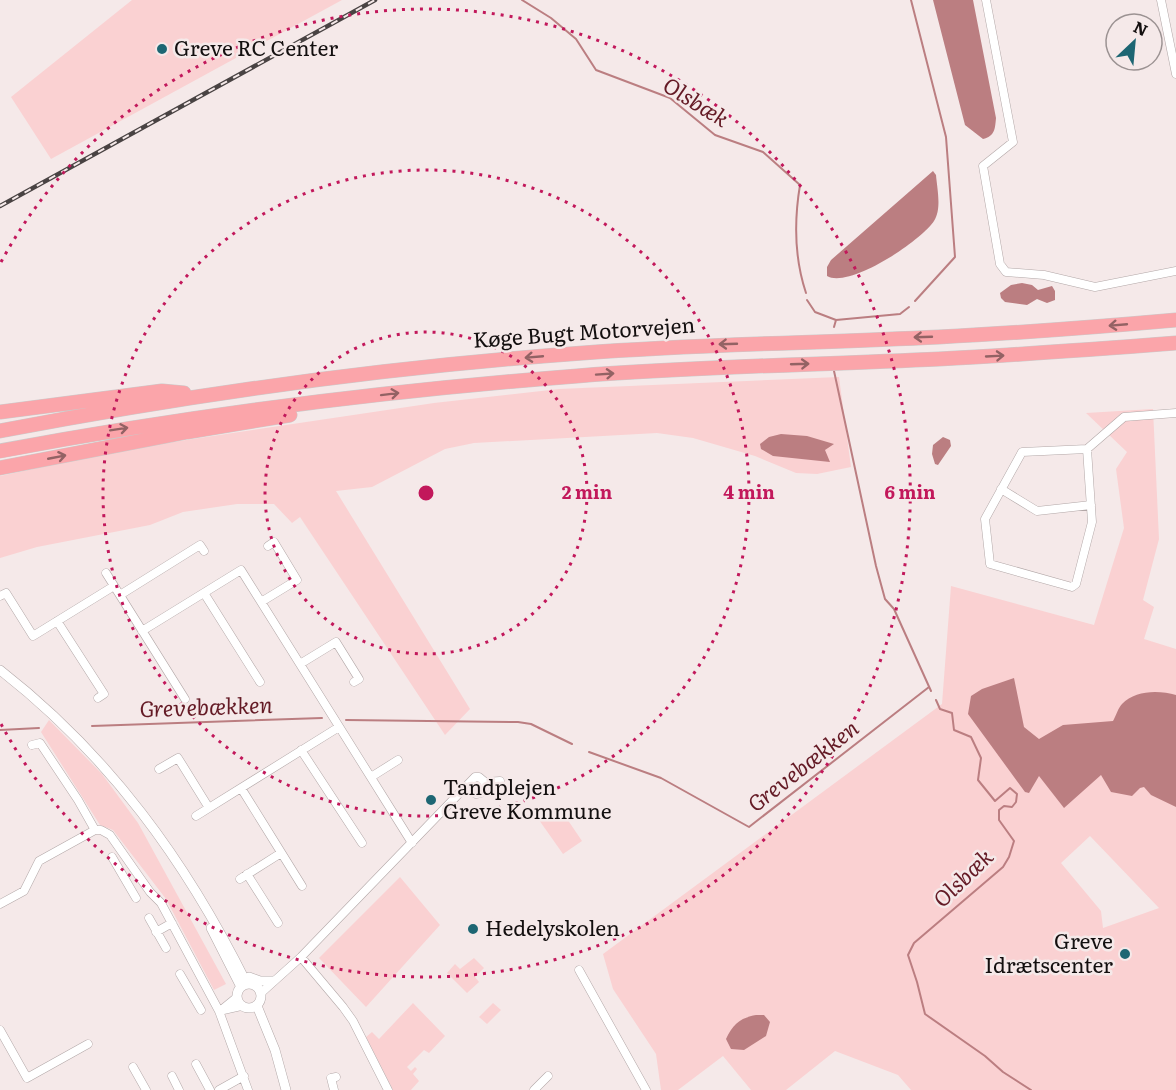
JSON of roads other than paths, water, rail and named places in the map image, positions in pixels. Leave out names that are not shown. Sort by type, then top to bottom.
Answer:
[{"type":"highway","name":"Køge Bugt Motorvejen","points":[[0,431],[204,394],[330,378],[579,353],[679,346],[948,336],[1176,320]]},
{"type":"highway","name":"Køge Bugt Motorvejen","points":[[0,451],[196,417],[457,386],[681,369],[971,357],[1176,343]]},
{"type":"highway","points":[[0,412],[162,391],[204,394]]},
{"type":"highway","points":[[0,468],[292,414],[332,401]]},
{"type":"street","points":[[986,0],[1012,142],[983,166],[1000,264],[1006,272],[1044,275],[1095,287],[1176,271]]},
{"type":"street","points":[[1161,0],[1176,74]]},
{"type":"street","points":[[1088,449],[1092,522],[1076,584],[1072,587],[990,564],[985,519],[1022,452],[1088,449],[1124,417],[1176,413]]},
{"type":"street","points":[[1000,489],[1037,511],[1091,505]]},
{"type":"street","points":[[261,602],[297,579],[274,542],[268,546]]},
{"type":"street","points":[[120,595],[200,545],[204,551]]},
{"type":"street","points":[[142,631],[241,570],[412,843]]},
{"type":"street","points":[[106,573],[185,699]]},
{"type":"street","points":[[0,596],[6,593],[33,636],[114,586]]},
{"type":"street","points":[[204,592],[260,682]]},
{"type":"street","points":[[57,621],[104,694],[98,698]]},
{"type":"street","points":[[300,664],[336,642],[359,679],[354,682]]},
{"type":"street","points":[[0,670],[79,738],[114,777],[167,847],[214,921],[236,962],[244,986],[238,1002]]},
{"type":"street","points":[[196,816],[339,727]]},
{"type":"street","points":[[32,745],[40,743],[95,830]]},
{"type":"street","points":[[302,750],[362,843]]},
{"type":"street","points":[[159,769],[178,758],[209,808]]},
{"type":"street","points":[[371,777],[398,760]]},
{"type":"street","points":[[260,991],[301,957],[475,777],[485,782],[500,781]]},
{"type":"street","points":[[465,788],[476,794],[481,793],[485,782]]},
{"type":"street","points":[[241,788],[302,886]]},
{"type":"street","points":[[0,904],[24,891],[39,861],[95,830],[102,830],[110,835],[172,923],[219,1011],[248,1090]]},
{"type":"street","points":[[278,922],[244,877],[281,853]]},
{"type":"street","points":[[112,857],[136,898]]},
{"type":"street","points":[[122,873],[132,867]]},
{"type":"street","points":[[201,900],[209,924],[244,986]]},
{"type":"street","points":[[149,918],[166,948]]},
{"type":"street","points":[[156,932],[172,923]]},
{"type":"street","points":[[301,957],[353,1021],[388,1090]]},
{"type":"street","points":[[236,962],[254,980],[273,981]]},
{"type":"street","points":[[579,970],[646,1090]]},
{"type":"street","points":[[180,974],[201,1010]]},
{"type":"street","points":[[189,989],[203,981]]},
{"type":"street","points":[[244,986],[253,985],[260,991],[260,1002],[254,1007]]},
{"type":"street","points":[[219,1011],[238,1002],[254,1007]]},
{"type":"street","points":[[254,1007],[286,1090]]},
{"type":"street","points":[[0,1029],[27,1078],[88,1044]]},
{"type":"street","points":[[196,1064],[210,1090]]},
{"type":"street","points":[[133,1067],[146,1090]]},
{"type":"street","points":[[172,1076],[179,1090]]},
{"type":"street","points":[[219,1090],[243,1076]]},
{"type":"street","points":[[534,1090],[548,1076]]},
{"type":"street","points":[[334,1090],[331,1078],[336,1077]]},
{"type":"waterway","name":"Olsbæk","points":[[522,0],[551,18],[576,39],[596,70],[670,98],[715,135],[763,152],[800,185],[796,239],[799,266],[806,293]]},
{"type":"waterway","points":[[911,0],[946,137],[955,257],[915,301]]},
{"type":"waterway","name":"Olsbæk","points":[[807,300],[815,312],[836,320],[834,327]]},
{"type":"waterway","points":[[836,320],[900,314],[909,307]]},
{"type":"waterway","name":"Olsbæk","points":[[834,371],[885,599],[894,609],[931,691]]},
{"type":"waterway","name":"Grevebækken","points":[[589,752],[661,778],[749,827],[929,687]]},
{"type":"waterway","name":"Olsbæk","points":[[936,700],[940,709],[952,713],[954,730],[971,737],[981,758],[978,780],[995,801],[1010,788],[1017,794],[1016,802],[1012,807],[1004,806],[999,810],[999,820],[1014,841],[1003,867],[914,943],[908,955],[925,1014],[1031,1090]]},
{"type":"waterway","name":"Grevebækken","points":[[92,726],[322,718]]},
{"type":"waterway","name":"Grevebækken","points":[[346,720],[518,722],[531,724],[572,744]]},
{"type":"waterway","name":"Grevebækken","points":[[0,730],[39,728]]},
{"type":"railway","points":[[0,206],[375,0]]},
{"type":"place","name":"Greve RC Center","points":[[162,49]]},
{"type":"place","name":"Tandplejen Greve Kommune","points":[[431,800]]},
{"type":"place","name":"Hedelyskolen","points":[[473,929]]},
{"type":"place","name":"Greve Idrætscenter","points":[[1125,954]]}]
